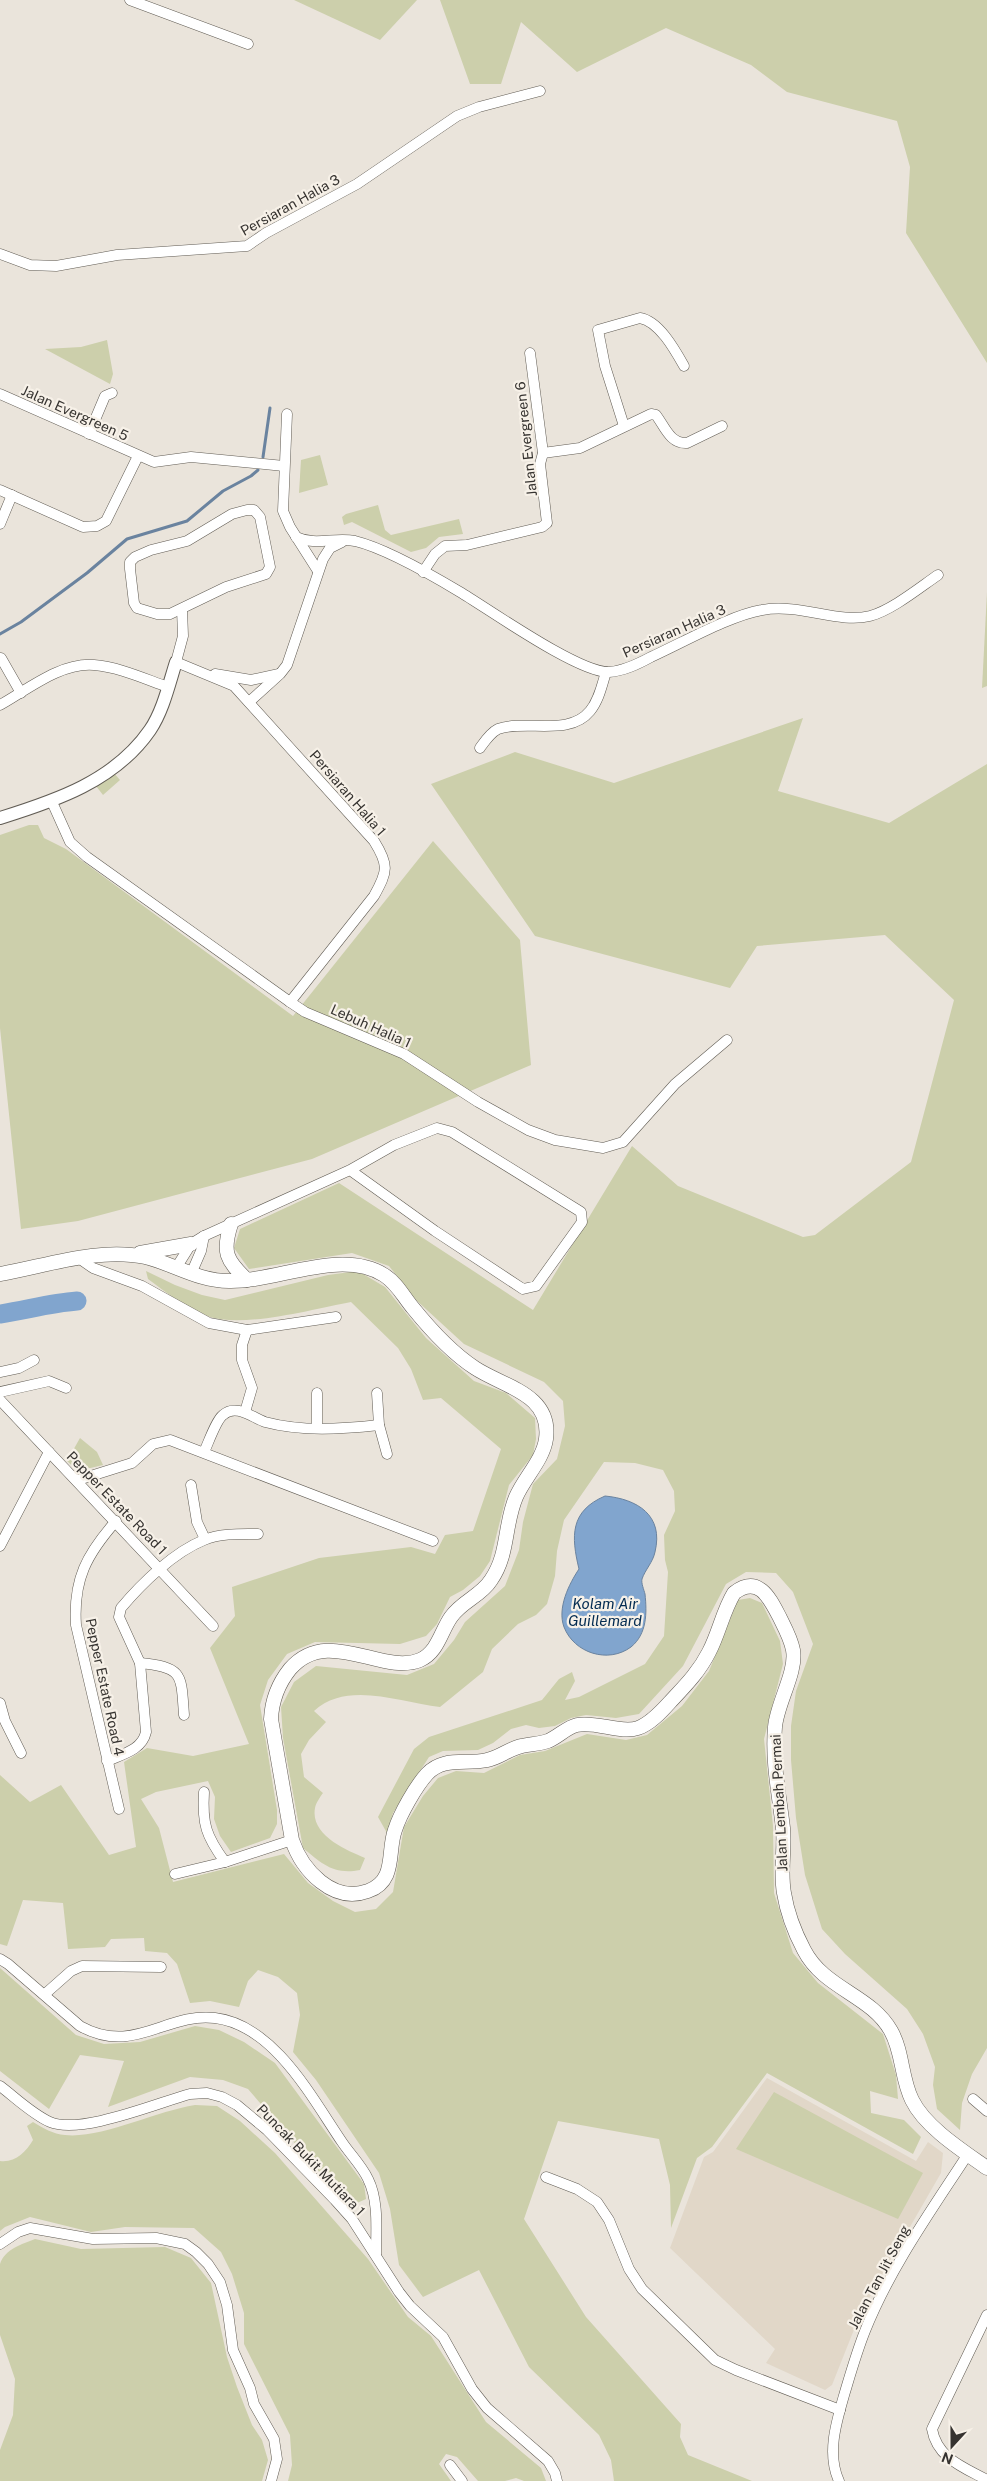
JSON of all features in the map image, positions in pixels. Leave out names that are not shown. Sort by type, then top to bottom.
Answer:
[{"type":"main road","points":[[231,1224],[226,1238],[228,1259],[247,1280]]},
{"type":"main road","points":[[130,1255],[191,1244]]},
{"type":"main road","name":"Jalan Lembah Permai","points":[[0,1274],[105,1255],[130,1255],[159,1261],[191,1274],[219,1281],[247,1280],[336,1265],[352,1265],[370,1269],[384,1275],[397,1286],[421,1317],[462,1359],[486,1375],[516,1388],[538,1405],[545,1424],[546,1440],[542,1451],[514,1500],[507,1543],[497,1571],[484,1589],[460,1606],[451,1617],[436,1646],[428,1655],[419,1660],[407,1662],[318,1651],[305,1657],[293,1666],[283,1678],[273,1699],[272,1719],[292,1840],[297,1855],[305,1867],[330,1888],[343,1893],[370,1891],[387,1876],[391,1862],[395,1829],[426,1774],[437,1766],[450,1761],[490,1760],[523,1745],[548,1741],[576,1725],[590,1724],[637,1728],[659,1713],[697,1673],[710,1651],[734,1593],[741,1588],[750,1586],[766,1593],[786,1629],[794,1652],[790,1675],[778,1709],[774,1755],[783,1831],[784,1893],[794,1927],[814,1967],[830,1981],[871,2008],[891,2031],[900,2051],[912,2100],[921,2114],[987,2168]]},
{"type":"street","points":[[130,0],[248,44]]},
{"type":"street","name":"Persiaran Halia 3","points":[[0,254],[30,265],[56,266],[117,256],[247,246],[266,232],[357,184],[457,116],[479,107],[540,92]]},
{"type":"street","points":[[624,426],[604,366],[598,330],[640,318],[645,319],[658,329],[684,366]]},
{"type":"street","name":"Jalan Evergreen 6","points":[[423,572],[435,554],[445,546],[468,545],[542,527],[547,523],[540,464],[543,452],[530,353]]},
{"type":"street","points":[[88,434],[105,396],[112,393]]},
{"type":"street","name":"Jalan Evergreen 5","points":[[0,394],[138,456]]},
{"type":"street","points":[[287,414],[283,512],[318,572]]},
{"type":"street","points":[[543,452],[580,448],[653,414],[671,438],[681,443],[687,443],[722,426]]},
{"type":"street","points":[[0,490],[83,526],[97,526],[106,520],[138,456],[159,463],[185,457],[284,466]]},
{"type":"street","points":[[0,524],[12,495]]},
{"type":"street","points":[[254,510],[260,517],[270,567],[269,571],[226,587],[182,609],[170,614],[157,614],[138,608],[131,584],[130,562],[135,557],[151,550],[187,541],[232,514],[254,510]]},
{"type":"street","points":[[296,537],[310,542],[350,540]]},
{"type":"street","points":[[249,702],[280,674],[290,658],[318,572],[330,548],[335,544],[350,540]]},
{"type":"street","name":"Persiaran Halia 3","points":[[350,540],[368,545],[423,572],[578,663],[606,672],[630,667],[740,616],[760,610],[781,607],[842,617],[870,616],[881,612],[938,575]]},
{"type":"street","points":[[0,818],[52,802],[96,779],[126,757],[150,729],[168,687],[183,636],[182,609]]},
{"type":"street","points":[[1,658],[21,693]]},
{"type":"street","name":"Persiaran Halia 1","points":[[176,662],[234,686],[374,840],[384,858],[385,869],[381,883],[374,896],[290,1002]]},
{"type":"street","points":[[0,705],[62,670],[85,665],[105,667],[168,687]]},
{"type":"street","points":[[480,748],[489,736],[498,729],[566,724],[579,721],[587,715],[595,703],[606,672]]},
{"type":"street","points":[[206,674],[228,674],[251,680],[280,674]]},
{"type":"street","name":"Lebuh Halia 1","points":[[52,802],[70,842],[87,857],[290,1002],[305,1012],[404,1054],[478,1102],[528,1130],[556,1140],[603,1148],[622,1142],[674,1084],[726,1040]]},
{"type":"street","points":[[176,1268],[191,1244],[204,1236],[350,1170],[394,1145],[437,1128],[452,1132],[581,1212],[582,1222],[536,1286],[523,1289],[434,1231],[350,1170]]},
{"type":"street","points":[[191,1274],[201,1251],[204,1236]]},
{"type":"street","points":[[80,1259],[92,1268],[142,1286],[209,1323],[247,1330],[336,1317]]},
{"type":"street","points":[[245,1412],[252,1388],[242,1360],[242,1345],[247,1330]]},
{"type":"street","points":[[0,1372],[19,1368],[34,1360]]},
{"type":"street","points":[[0,1392],[49,1382],[66,1388]]},
{"type":"street","points":[[317,1393],[317,1428]]},
{"type":"street","points":[[377,1393],[379,1424],[387,1454]]},
{"type":"street","name":"Pepper Estate Road 1","points":[[0,1400],[78,1480],[213,1626]]},
{"type":"street","points":[[204,1452],[222,1415],[231,1411],[245,1412],[264,1422],[288,1427],[317,1428],[379,1424]]},
{"type":"street","points":[[78,1480],[132,1463],[153,1444],[170,1440],[433,1542]]},
{"type":"street","points":[[0,1546],[49,1452]]},
{"type":"street","points":[[191,1485],[197,1522],[205,1539]]},
{"type":"street","name":"Pepper Estate Road 4","points":[[116,1521],[87,1558],[75,1604],[76,1625],[119,1809]]},
{"type":"street","points":[[107,1761],[138,1747],[144,1741],[146,1732],[140,1663],[119,1617],[121,1608],[183,1550],[205,1539],[237,1534],[258,1534]]},
{"type":"street","points":[[140,1663],[167,1667],[176,1672],[181,1680],[184,1715]]},
{"type":"street","points":[[0,1703],[5,1721],[21,1753]]},
{"type":"street","points":[[204,1792],[202,1816],[210,1842],[225,1862]]},
{"type":"street","points":[[175,1874],[225,1862],[292,1840]]},
{"type":"street","points":[[0,1960],[8,1964],[45,1994],[80,2026],[94,2033],[112,2037],[130,2036],[156,2031],[194,2018],[217,2018],[236,2024],[274,2049],[297,2075],[368,2178],[374,2200],[376,2255]]},
{"type":"street","points":[[45,1994],[71,1971],[82,1966],[161,1968]]},
{"type":"street","name":"Puncak Bukit Mutiara 1","points":[[0,2086],[41,2118],[62,2126],[75,2126],[190,2094],[207,2093],[222,2097],[252,2116],[352,2219],[410,2306],[443,2338],[472,2389],[487,2408],[548,2461],[557,2481]]},
{"type":"street","points":[[973,2099],[987,2111]]},
{"type":"street","name":"Jalan Tan Jit Seng","points":[[839,2481],[834,2466],[833,2450],[840,2410],[861,2341],[872,2316],[921,2227],[968,2154]]},
{"type":"street","points":[[546,2177],[577,2190],[597,2202],[609,2220],[629,2269],[642,2289],[715,2360],[840,2410]]},
{"type":"street","points":[[0,2244],[18,2232],[30,2228],[93,2239],[156,2238],[185,2244],[196,2252],[220,2282],[227,2305],[233,2350],[250,2388],[254,2404],[274,2439],[276,2459],[271,2481]]},
{"type":"street","points":[[987,2315],[932,2429],[939,2450],[948,2458],[987,2480]]},
{"type":"street","points":[[450,2465],[462,2481]]},
{"type":"shaded area","points":[[767,2078],[916,2161],[928,2142],[943,2153],[941,2173],[861,2312],[832,2385],[825,2390],[766,2363],[775,2349],[670,2248],[704,2157],[713,2152]]},
{"type":"green space","points":[[294,0],[417,0],[380,40]]},
{"type":"green space","points":[[440,0],[987,0],[987,363],[906,233],[910,167],[897,121],[787,92],[751,65],[666,28],[577,72],[521,22],[501,84],[470,84]]},
{"type":"green space","points":[[107,340],[113,374],[110,384],[45,349],[81,347]]},
{"type":"green space","points":[[320,455],[328,485],[299,493],[301,460]]},
{"type":"green space","points":[[378,505],[385,530],[391,535],[459,519],[463,534],[439,537],[426,548],[411,552],[352,522],[344,525],[342,517],[346,514]]},
{"type":"green space","points":[[987,592],[987,686],[982,688]]},
{"type":"green space","points":[[803,718],[778,791],[889,823],[987,764],[987,2048],[972,2074],[962,2103],[960,2130],[937,2109],[933,2085],[935,2067],[923,2034],[907,2009],[845,1954],[822,1929],[805,1875],[796,1818],[791,1760],[791,1726],[796,1691],[813,1644],[793,1592],[776,1573],[746,1572],[726,1584],[683,1666],[639,1714],[616,1718],[586,1715],[571,1718],[555,1726],[539,1728],[526,1725],[511,1729],[493,1743],[478,1750],[443,1751],[429,1757],[393,1813],[387,1833],[378,1817],[414,1749],[429,1737],[542,1700],[559,1679],[572,1672],[575,1681],[565,1700],[579,1697],[645,1664],[664,1636],[668,1572],[665,1560],[664,1535],[675,1511],[674,1491],[663,1470],[635,1463],[604,1462],[564,1520],[557,1551],[555,1576],[547,1604],[536,1615],[518,1624],[492,1649],[483,1672],[440,1707],[392,1698],[359,1695],[343,1697],[328,1702],[314,1711],[326,1722],[309,1740],[301,1754],[304,1777],[323,1793],[315,1808],[315,1818],[318,1826],[331,1840],[348,1851],[365,1858],[360,1870],[343,1871],[329,1867],[303,1848],[283,1738],[281,1707],[294,1682],[316,1666],[407,1675],[434,1664],[454,1640],[465,1622],[505,1586],[519,1550],[523,1522],[533,1484],[557,1459],[565,1426],[563,1401],[544,1382],[464,1344],[416,1300],[389,1266],[352,1253],[249,1269],[234,1248],[240,1229],[339,1183],[533,1310],[632,1146],[678,1186],[803,1237],[815,1235],[911,1162],[954,1000],[885,935],[757,946],[730,988],[535,936],[431,784],[515,752],[614,783]]},
{"type":"green space","points":[[113,772],[120,780],[103,795],[96,786]]},
{"type":"green space","points":[[29,825],[38,825],[44,838],[66,849],[293,1016],[433,841],[520,940],[531,1065],[312,1159],[78,1221],[21,1229],[0,1028],[0,835]]},
{"type":"green space","points":[[146,1271],[202,1295],[225,1300],[328,1275],[358,1271],[385,1287],[426,1338],[474,1381],[506,1393],[535,1418],[536,1439],[533,1455],[509,1485],[490,1561],[480,1576],[463,1590],[450,1597],[437,1624],[426,1636],[400,1644],[315,1642],[287,1654],[268,1680],[260,1705],[277,1810],[277,1824],[270,1838],[231,1852],[220,1836],[214,1819],[215,1797],[208,1781],[156,1792],[141,1799],[159,1828],[173,1882],[284,1854],[308,1883],[333,1901],[355,1912],[376,1909],[393,1892],[404,1827],[423,1796],[438,1778],[456,1771],[484,1773],[520,1755],[545,1751],[587,1734],[626,1740],[647,1735],[682,1706],[709,1671],[738,1600],[750,1598],[762,1603],[780,1641],[783,1664],[764,1739],[773,1826],[774,1893],[793,1953],[818,1983],[883,2034],[896,2075],[898,2099],[870,2091],[871,2113],[904,2120],[921,2137],[913,2154],[767,2073],[712,2147],[697,2158],[671,2228],[670,2185],[659,2139],[558,2121],[524,2219],[586,2317],[681,2424],[680,2437],[688,2455],[752,2481],[614,2481],[611,2460],[599,2435],[529,2367],[479,2270],[423,2297],[399,2265],[390,2209],[379,2173],[316,2080],[293,2052],[300,2015],[297,1993],[278,1977],[258,1970],[248,1981],[239,2007],[210,2001],[190,2003],[177,1964],[167,1953],[145,1951],[144,1938],[111,1939],[105,1947],[68,1949],[63,1903],[23,1900],[7,1946],[0,1944],[0,1775],[30,1802],[61,1785],[109,1855],[136,1847],[124,1762],[147,1748],[193,1756],[249,1744],[210,1648],[235,1616],[232,1587],[319,1558],[411,1547],[435,1554],[445,1535],[473,1531],[501,1449],[441,1398],[423,1400],[411,1369],[398,1348],[351,1302],[258,1319],[222,1319],[199,1313],[183,1304],[148,1279]]},
{"type":"green space","points":[[80,1438],[97,1452],[103,1465],[78,1471],[67,1461]]},
{"type":"green space","points":[[0,1968],[76,2035],[104,2044],[140,2042],[195,2026],[219,2030],[244,2042],[275,2063],[364,2184],[366,2199],[357,2203],[341,2197],[248,2089],[223,2080],[190,2077],[108,2107],[124,2061],[80,2055],[49,2109],[0,2071]]},
{"type":"green space","points":[[774,2092],[923,2173],[898,2219],[736,2149]]},
{"type":"green space","points":[[195,2105],[217,2106],[240,2121],[275,2153],[368,2259],[408,2317],[431,2336],[486,2422],[541,2468],[546,2481],[524,2481],[516,2478],[505,2481],[478,2481],[457,2457],[446,2454],[439,2464],[451,2481],[288,2481],[292,2465],[290,2435],[244,2344],[244,2313],[232,2274],[221,2252],[194,2228],[125,2227],[91,2232],[30,2217],[5,2227],[0,2231],[0,2161],[20,2156],[27,2149],[33,2140],[27,2126],[33,2122],[56,2133],[79,2135],[112,2129]]},
{"type":"green space","points":[[35,2239],[81,2249],[165,2247],[191,2258],[211,2283],[227,2357],[252,2425],[262,2440],[268,2460],[262,2481],[0,2481],[0,2450],[13,2415],[15,2379],[0,2335],[0,2264],[10,2251]]},
{"type":"water","name":"Kolam Air Guillemard","points":[[605,1496],[628,1501],[645,1511],[652,1519],[657,1539],[654,1556],[642,1579],[646,1608],[643,1630],[631,1647],[612,1655],[593,1653],[575,1643],[569,1636],[562,1620],[565,1597],[579,1569],[574,1535],[579,1517],[585,1509]]},
{"type":"waterway","points":[[263,457],[270,408]]},
{"type":"waterway","points":[[0,634],[21,622],[87,573],[127,539],[187,521],[223,491],[251,476],[258,470]]},
{"type":"waterway","points":[[0,1314],[77,1301]]}]
